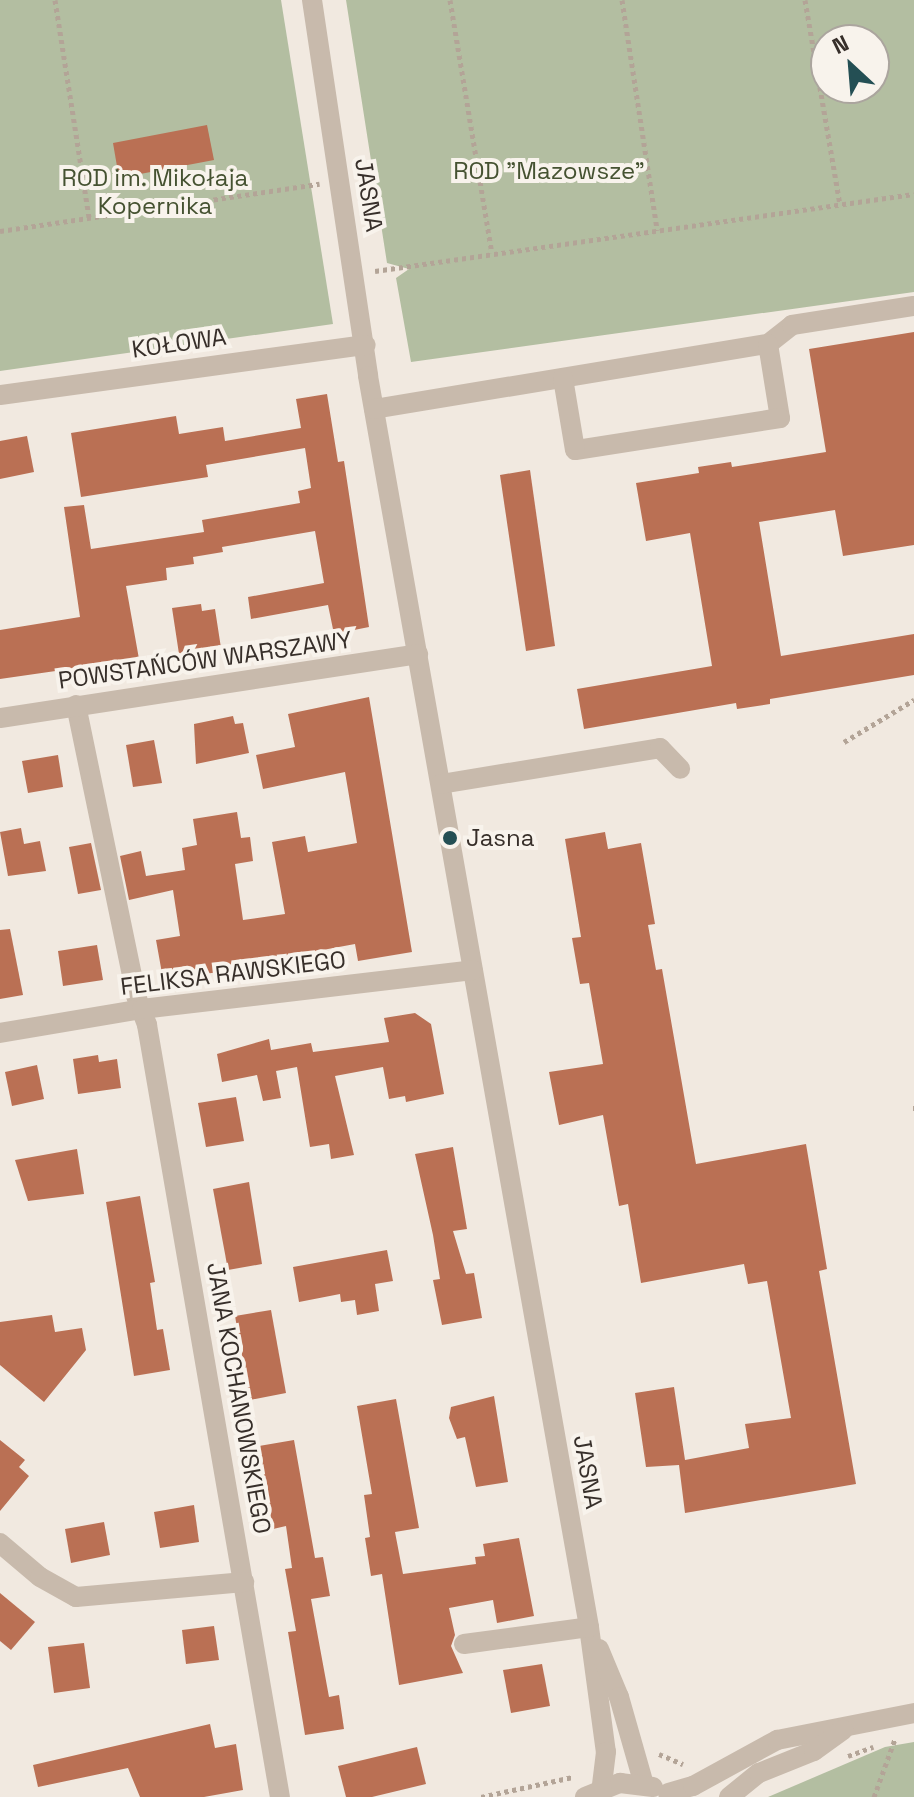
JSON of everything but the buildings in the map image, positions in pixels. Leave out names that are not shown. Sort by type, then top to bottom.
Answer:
[{"type":"street","name":"JASNA","points":[[312,0],[374,409],[589,1627],[606,1752],[592,1786]]},
{"type":"street","points":[[374,409],[768,344],[792,325],[914,306]]},
{"type":"street","points":[[563,378],[575,450],[780,418],[768,344]]},
{"type":"street","name":"KOŁOWA","points":[[0,395],[366,345]]},
{"type":"street","name":"POWSTAŃCÓW WARSZAWY","points":[[0,718],[418,654]]},
{"type":"street","name":"JANA KOCHANOWSKIEGO","points":[[76,705],[142,1009],[280,1797]]},
{"type":"street","points":[[441,784],[660,748],[680,769]]},
{"type":"street","name":"FELIKSA RAWSKIEGO","points":[[0,1033],[142,1009],[473,970]]},
{"type":"street","points":[[0,1543],[40,1577],[76,1597],[244,1582]]},
{"type":"street","name":"JASNA","points":[[589,1627],[619,1697],[644,1785]]},
{"type":"street","points":[[464,1644],[589,1627]]},
{"type":"street","points":[[592,1786],[644,1785],[670,1795],[704,1781],[777,1740],[843,1730],[914,1713]]},
{"type":"street","points":[[729,1797],[759,1773],[814,1751],[843,1730]]},
{"type":"path","points":[[55,0],[89,218]]},
{"type":"path","points":[[450,0],[492,253]]},
{"type":"path","points":[[622,0],[657,230]]},
{"type":"path","points":[[805,0],[840,204]]},
{"type":"path","points":[[0,231],[311,186]]},
{"type":"path","points":[[375,283],[373,272],[914,194]]},
{"type":"path","points":[[844,742],[914,700]]},
{"type":"path","points":[[874,1797],[895,1739],[890,1718]]},
{"type":"path","points":[[652,1746],[666,1759],[693,1763]]},
{"type":"path","points":[[481,1797],[592,1786]]},
{"type":"green space","name":"ROD im. Mikołaja Kopernika","points":[[0,0],[281,0],[333,324],[0,371]]},
{"type":"green space","name":"ROD \"Mazowsze\"","points":[[346,0],[914,0],[914,292],[411,362],[396,278],[409,269],[387,263]]},
{"type":"green space","points":[[914,1742],[914,1797],[768,1797],[885,1747]]},
{"type":"place","name":"Jasna","points":[[450,838]]}]
